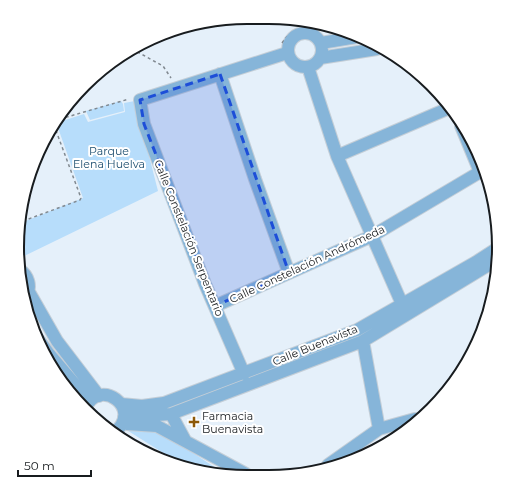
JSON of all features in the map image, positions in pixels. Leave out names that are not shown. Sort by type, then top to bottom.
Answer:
[{"type":"street","points":[[302,28],[313,34],[321,43],[322,52],[320,58],[308,67],[299,66],[293,63],[287,53],[289,41],[302,28]]},
{"type":"street","points":[[321,43],[348,39]]},
{"type":"street","points":[[320,58],[373,50]]},
{"type":"street","points":[[177,88],[287,53]]},
{"type":"street","points":[[308,67],[337,156],[402,304]]},
{"type":"street","points":[[220,74],[255,179],[289,272]]},
{"type":"street","name":"Calle Constelación Serpentario","points":[[177,88],[140,100],[144,124],[205,284],[244,374]]},
{"type":"street","points":[[337,156],[445,110]]},
{"type":"street","name":"Calle Constelación Andrómeda","points":[[215,306],[372,236],[479,173]]},
{"type":"street","name":"Calle Buenavista","points":[[121,404],[142,406],[164,403],[244,374],[356,330],[492,252]]},
{"type":"street","name":"Calle Buenavista","points":[[120,425],[171,414],[363,341],[492,263]]},
{"type":"street","points":[[26,276],[28,278],[29,285],[28,292]]},
{"type":"street","points":[[30,297],[57,341],[91,402]]},
{"type":"street","points":[[363,341],[379,429]]},
{"type":"street","points":[[61,369],[91,402]]},
{"type":"street","points":[[91,402],[108,395],[116,398],[124,410],[120,425],[157,426],[239,470]]},
{"type":"street","points":[[171,414],[185,440]]},
{"type":"street","points":[[336,459],[379,429],[409,421]]},
{"type":"path","points":[[138,52],[162,66],[177,88]]},
{"type":"path","points":[[26,219],[80,200],[81,198],[56,132]]},
{"type":"highlighted area","points":[[220,74],[289,273],[215,306],[144,124],[140,100]]},
{"type":"green space","points":[[121,101],[124,111],[90,120],[86,111]]},
{"type":"green space","name":"Parque Elena Huelva","points":[[135,101],[158,191],[24,256],[26,221],[83,198],[58,129],[64,121],[84,114],[88,122],[125,112],[124,103]]},
{"type":"green space","points":[[155,428],[215,468],[203,466],[166,454],[125,429]]},
{"type":"place","name":"Farmacia Buenavista","points":[[194,422]]}]
